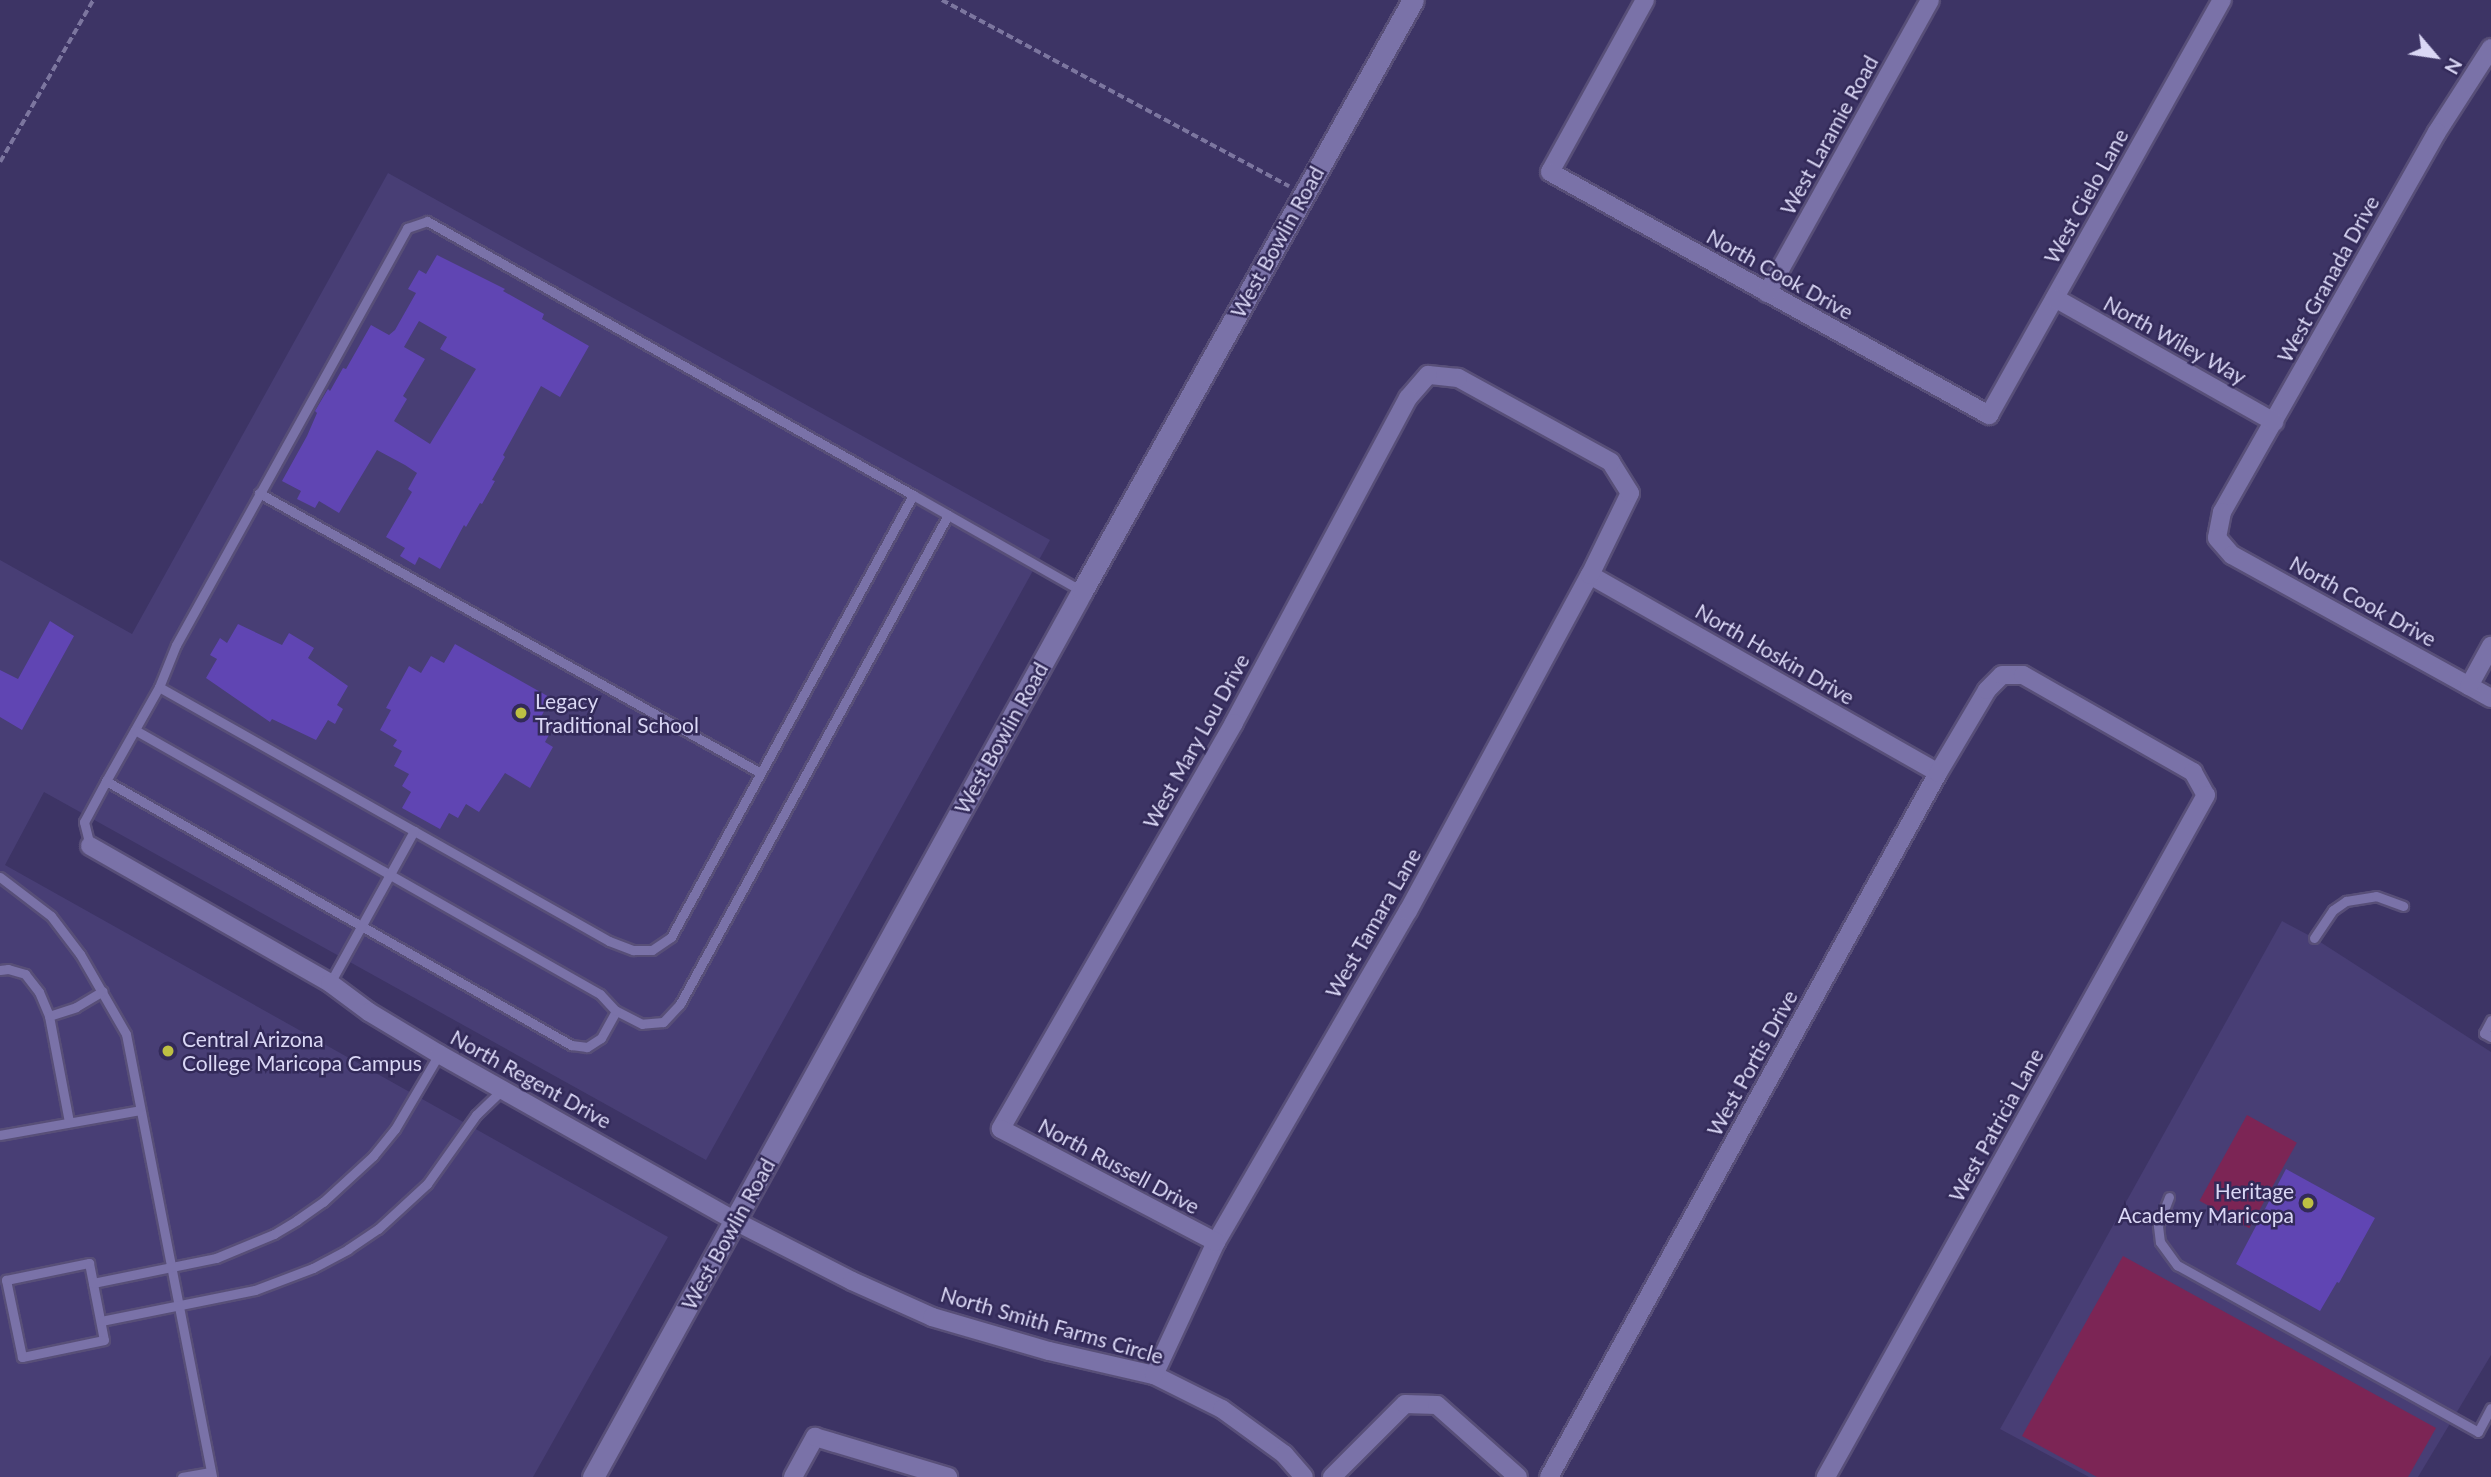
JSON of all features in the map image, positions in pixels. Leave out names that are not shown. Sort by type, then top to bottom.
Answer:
[{"type":"street","name":"West Bowlin Road","points":[[593,1477],[1082,591],[1413,0]]},
{"type":"street","name":"North Cook Drive","points":[[1645,0],[1550,172],[1989,415]]},
{"type":"street","name":"West Laramie Road","points":[[1767,293],[1930,0]]},
{"type":"street","name":"West Cielo Lane","points":[[1989,415],[2222,0]]},
{"type":"street","name":"West Granada Drive","points":[[2217,538],[2222,512],[2437,132],[2491,48]]},
{"type":"street","name":"North Wiley Way","points":[[2055,298],[2274,422]]},
{"type":"street","name":"West Mary Lou Drive","points":[[1001,1129],[1234,723],[1408,398],[1429,375],[1458,378],[1611,461],[1630,493]]},
{"type":"street","name":"West Tamara Lane","points":[[1154,1375],[1216,1242],[1408,911],[1590,575],[1630,493]]},
{"type":"street","name":"North Cook Drive","points":[[2217,538],[2232,555],[2491,698]]},
{"type":"street","name":"North Hoskin Drive","points":[[1590,575],[1938,773]]},
{"type":"street","points":[[2469,686],[2491,646]]},
{"type":"street","name":"West Portis Drive","points":[[1549,1477],[1938,773],[1987,690],[2002,675],[2023,675],[2193,772],[2206,795]]},
{"type":"street","name":"West Patricia Lane","points":[[1826,1477],[2206,795]]},
{"type":"street","name":"North Regent Drive","points":[[90,846],[330,983],[369,1012],[439,1054],[735,1221]]},
{"type":"street","name":"North Russell Drive","points":[[1001,1129],[1216,1242]]},
{"type":"street","name":"North Smith Farms Circle","points":[[735,1221],[852,1281],[932,1317],[1049,1351],[1154,1375],[1222,1409],[1284,1454],[1304,1477]]},
{"type":"street","points":[[1332,1477],[1405,1404],[1437,1405],[1518,1477]]},
{"type":"street","points":[[793,1477],[815,1437],[948,1477]]},
{"type":"lane","points":[[90,846],[84,822],[159,687],[176,645],[407,228],[427,221],[1082,591]]},
{"type":"lane","points":[[259,493],[759,772]]},
{"type":"lane","points":[[159,687],[609,941],[633,950],[652,950],[671,937],[913,495]]},
{"type":"lane","points":[[135,730],[600,994],[616,1011],[642,1024],[663,1022],[680,1004],[948,515]]},
{"type":"lane","points":[[106,781],[572,1045],[587,1047],[601,1038],[616,1011]]},
{"type":"lane","points":[[330,983],[414,831]]},
{"type":"lane","points":[[0,877],[51,916],[103,991],[126,1034],[212,1474],[182,1477]]},
{"type":"lane","points":[[2314,938],[2333,910],[2346,901],[2376,896],[2403,906]]},
{"type":"lane","points":[[0,970],[25,974],[39,992],[49,1016],[69,1122]]},
{"type":"lane","points":[[49,1016],[76,1007],[103,991]]},
{"type":"lane","points":[[2491,1020],[2484,1033],[2491,1037]]},
{"type":"lane","points":[[93,1283],[216,1258],[274,1234],[323,1202],[373,1156],[395,1129],[439,1054]]},
{"type":"lane","points":[[100,1321],[180,1307],[283,1281],[348,1249],[378,1229],[427,1184],[476,1115],[502,1090]]},
{"type":"lane","points":[[0,1135],[140,1110]]},
{"type":"lane","points":[[2169,1196],[2158,1226],[2160,1242],[2177,1265],[2478,1432],[2491,1408]]},
{"type":"lane","points":[[89,1264],[100,1321],[104,1340],[22,1357],[6,1280],[89,1264]]},
{"type":"path","points":[[0,162],[93,0]]},
{"type":"path","points":[[942,0],[1304,194]]},
{"type":"shaded area","name":"Legacy Traditional School","points":[[388,173],[1050,540],[706,1160],[44,792],[5,865],[668,1237],[533,1477],[0,1477],[0,560],[132,634]]},
{"type":"shaded area","name":"Heritage Academy Maricopa","points":[[2282,921],[2314,938],[2491,1052],[2491,1355],[2418,1477],[2089,1477],[2000,1429]]},
{"type":"shaded area","points":[[2247,1115],[2297,1143],[2249,1228],[2199,1201]]},
{"type":"shaded area","points":[[2123,1256],[2436,1428],[2408,1477],[2097,1477],[2022,1436]]},
{"type":"building","points":[[437,255],[505,289],[503,291],[544,314],[542,319],[589,346],[560,397],[541,386],[503,455],[505,457],[492,480],[495,481],[466,527],[464,525],[440,569],[419,557],[415,565],[400,556],[405,548],[386,537],[412,492],[408,489],[417,473],[405,465],[377,450],[339,513],[319,501],[315,508],[297,499],[301,491],[282,481],[307,436],[317,413],[315,411],[343,368],[346,369],[371,325],[389,335],[395,330],[416,293],[408,289],[419,270],[426,274]],"holes":[[[419,321],[447,337],[440,349],[476,369],[430,444],[394,421],[407,399],[403,396],[425,359],[404,347]]]},
{"type":"building","points":[[50,621],[74,636],[22,730],[0,717],[0,670],[18,679]]},
{"type":"building","points":[[238,624],[282,645],[289,633],[314,648],[308,658],[348,686],[337,705],[343,709],[335,724],[328,720],[316,740],[272,719],[270,722],[206,678],[217,659],[210,655],[220,638],[227,643]]},
{"type":"building","points":[[455,644],[551,698],[541,717],[555,724],[545,742],[553,747],[530,788],[505,773],[479,812],[466,804],[458,818],[449,813],[440,829],[402,808],[411,792],[402,786],[409,774],[394,766],[402,751],[393,746],[397,740],[380,730],[391,710],[386,708],[409,666],[421,673],[431,656],[444,663]]},
{"type":"building","points":[[2286,1169],[2375,1218],[2339,1283],[2337,1282],[2320,1311],[2236,1264]]},
{"type":"place","name":"Legacy Traditional School","points":[[521,713]]},
{"type":"place","name":"Central Arizona College Maricopa Campus","points":[[168,1051]]},
{"type":"place","name":"Heritage Academy Maricopa","points":[[2308,1203]]}]
